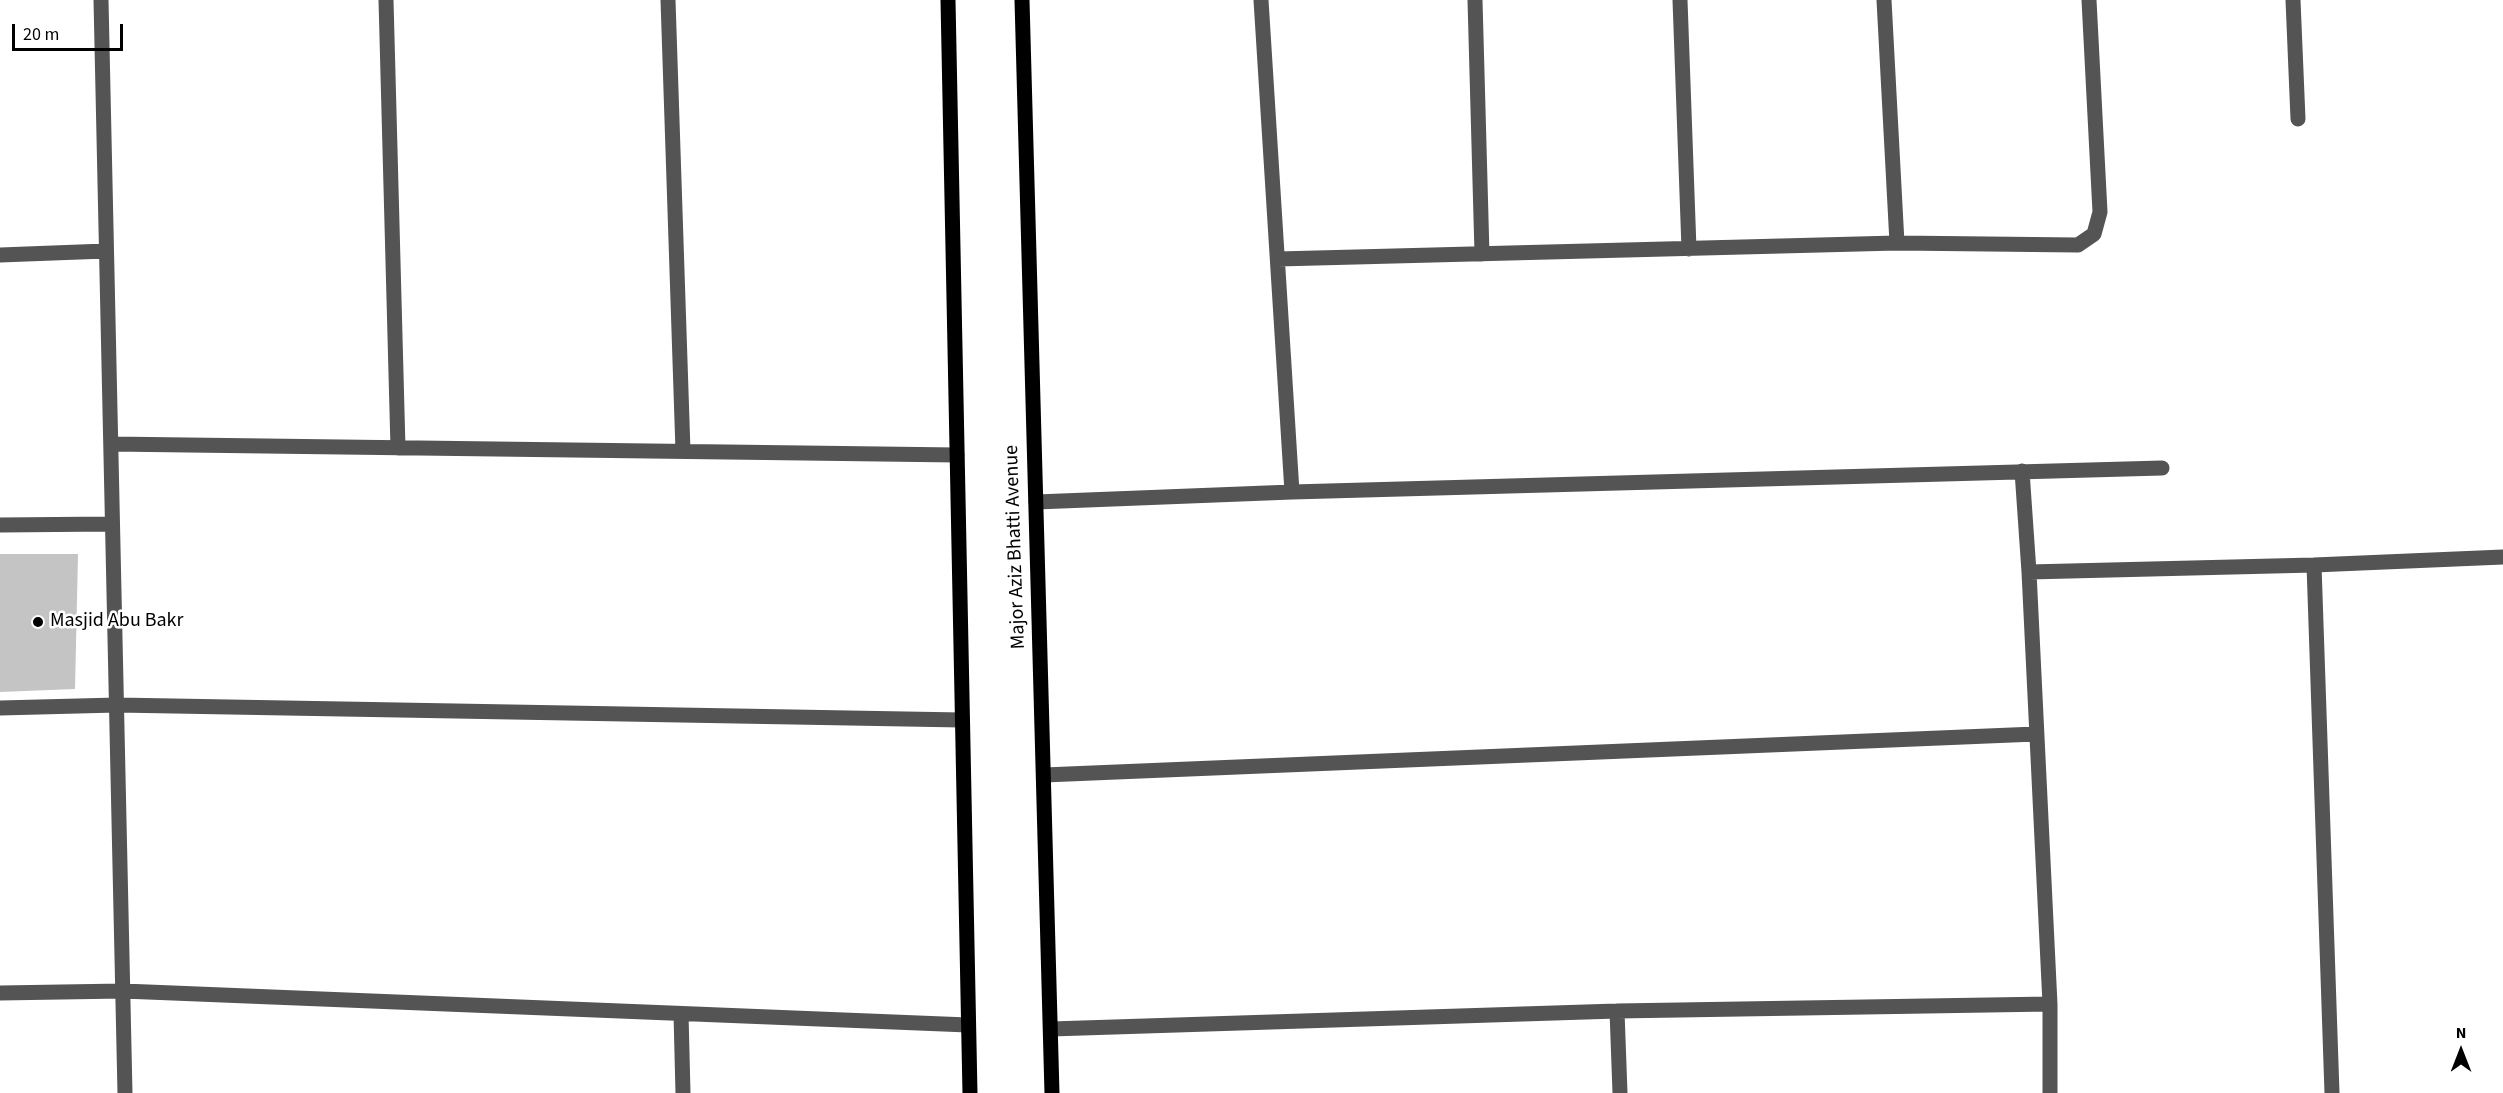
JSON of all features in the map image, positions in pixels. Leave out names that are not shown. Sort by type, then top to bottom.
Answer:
[{"type":"main road","points":[[948,0],[969,1093]]},
{"type":"main road","name":"Major Aziz Bhatti Avenue","points":[[1022,0],[1052,1093]]},
{"type":"street","points":[[101,0],[125,1093]]},
{"type":"street","points":[[386,0],[398,448]]},
{"type":"street","points":[[668,0],[683,451]]},
{"type":"street","points":[[1261,0],[1292,492]]},
{"type":"street","points":[[1475,0],[1482,254]]},
{"type":"street","points":[[1680,0],[1689,249]]},
{"type":"street","points":[[1884,0],[1897,243]]},
{"type":"street","points":[[1278,259],[1897,243],[2078,244],[2094,234],[2100,212],[2089,0]]},
{"type":"street","points":[[2293,0],[2298,119]]},
{"type":"street","points":[[0,255],[106,251]]},
{"type":"street","points":[[111,444],[957,455]]},
{"type":"street","points":[[1036,502],[1292,492],[2162,468]]},
{"type":"street","points":[[2022,471],[2050,1004],[2050,1093]]},
{"type":"street","points":[[0,525],[112,525]]},
{"type":"street","points":[[2029,572],[2314,565],[2503,557]]},
{"type":"street","points":[[2314,565],[2332,1093]]},
{"type":"street","points":[[0,708],[117,705],[963,720]]},
{"type":"street","points":[[1044,775],[2036,734]]},
{"type":"street","points":[[0,993],[123,991],[968,1025]]},
{"type":"street","points":[[1051,1029],[1617,1011],[2050,1004]]},
{"type":"street","points":[[1617,1011],[1620,1093]]},
{"type":"street","points":[[681,1014],[683,1093]]},
{"type":"building","name":"Masjid Abu Bakr","points":[[0,554],[78,554],[75,689],[0,692]]},
{"type":"place","name":"Masjid Abu Bakr","points":[[38,622]]}]
